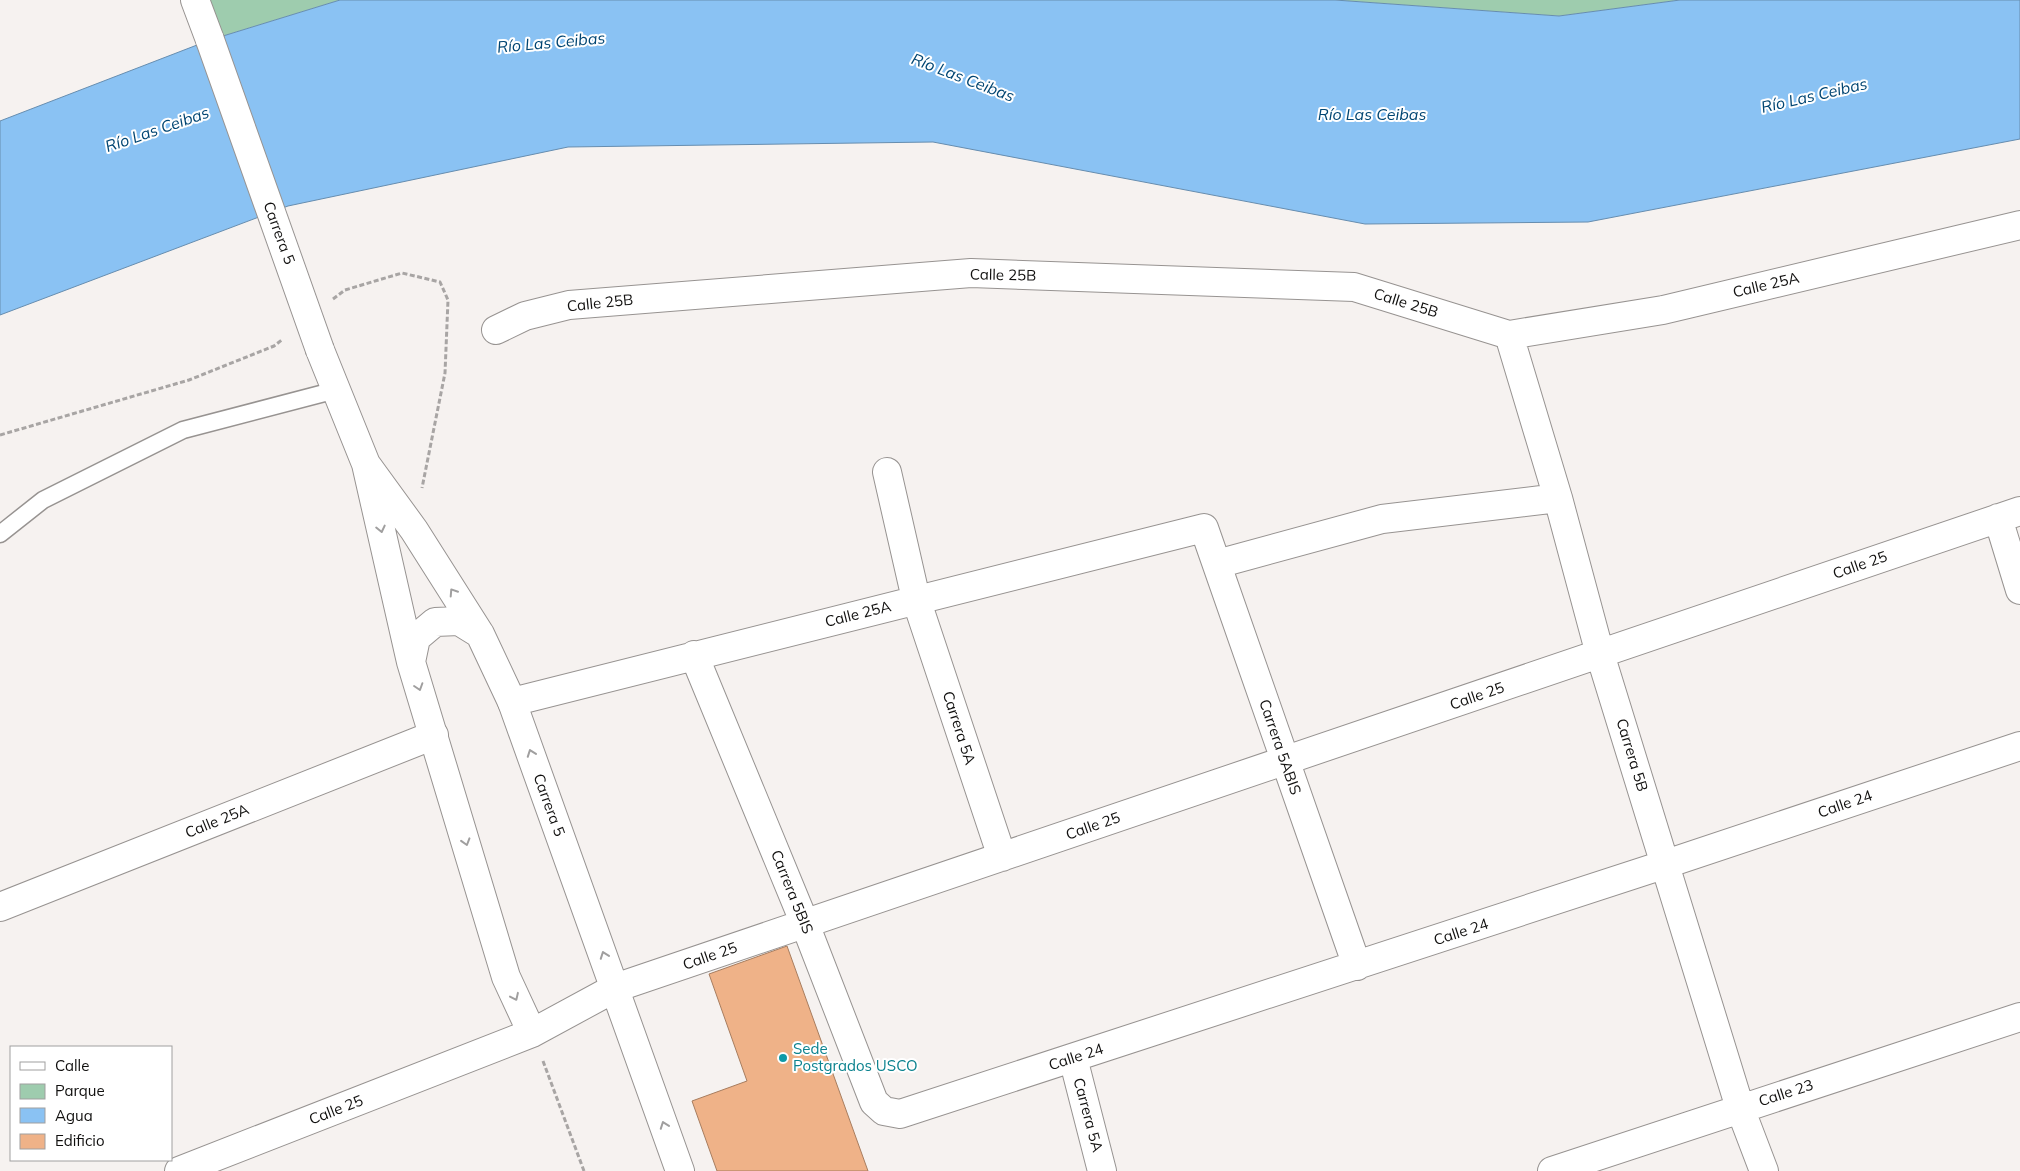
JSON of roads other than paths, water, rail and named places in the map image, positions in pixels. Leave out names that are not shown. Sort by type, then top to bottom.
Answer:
[{"type":"street","name":"Carrera 5","points":[[195,0],[320,350],[366,464],[411,662],[506,977],[532,1033]]},
{"type":"street","name":"Calle 25A","points":[[1509,335],[1663,310],[2020,225]]},
{"type":"street","name":"Calle 25B","points":[[496,330],[525,316],[569,305],[971,274],[1354,287],[1509,335]]},
{"type":"street","name":"Carrera 5B","points":[[1509,335],[1558,498],[1600,654],[1740,1108],[1764,1171]]},
{"type":"street","name":"Carrera 5","points":[[366,464],[414,530],[480,634],[512,702],[680,1171]]},
{"type":"street","name":"Carrera 5A","points":[[887,472],[916,599],[1002,856]]},
{"type":"street","points":[[1216,564],[1382,519],[1558,498]]},
{"type":"street","points":[[2009,515],[2020,590]]},
{"type":"street","name":"Calle 25","points":[[179,1171],[532,1033],[615,988],[2009,515]]},
{"type":"street","name":"Calle 25A","points":[[512,702],[1204,528]]},
{"type":"street","name":"Carrera 5ABIS","points":[[1204,528],[1357,966]]},
{"type":"street","points":[[411,662],[416,638],[435,622],[460,621],[480,634]]},
{"type":"street","name":"Carrera 5BIS","points":[[694,656],[805,924],[874,1102],[884,1111],[900,1114]]},
{"type":"street","name":"Calle 25A","points":[[0,907],[434,735]]},
{"type":"street","name":"Calle 24","points":[[900,1114],[1357,966],[2020,746]]},
{"type":"street","name":"Calle 23","points":[[1552,1171],[2020,1017]]},
{"type":"street","name":"Carrera 5A","points":[[1073,1058],[1102,1171]]},
{"type":"lane","points":[[0,534],[43,500],[183,430],[336,390]]},
{"type":"water","name":"Río Las Ceibas","points":[[340,0],[1335,0],[1559,16],[1680,0],[2020,0],[2020,139],[1588,222],[1365,224],[933,142],[568,147],[288,206],[0,315],[0,121],[210,40]]},
{"type":"place","name":"Sede Postgrados USCO","points":[[783,1058]]}]
